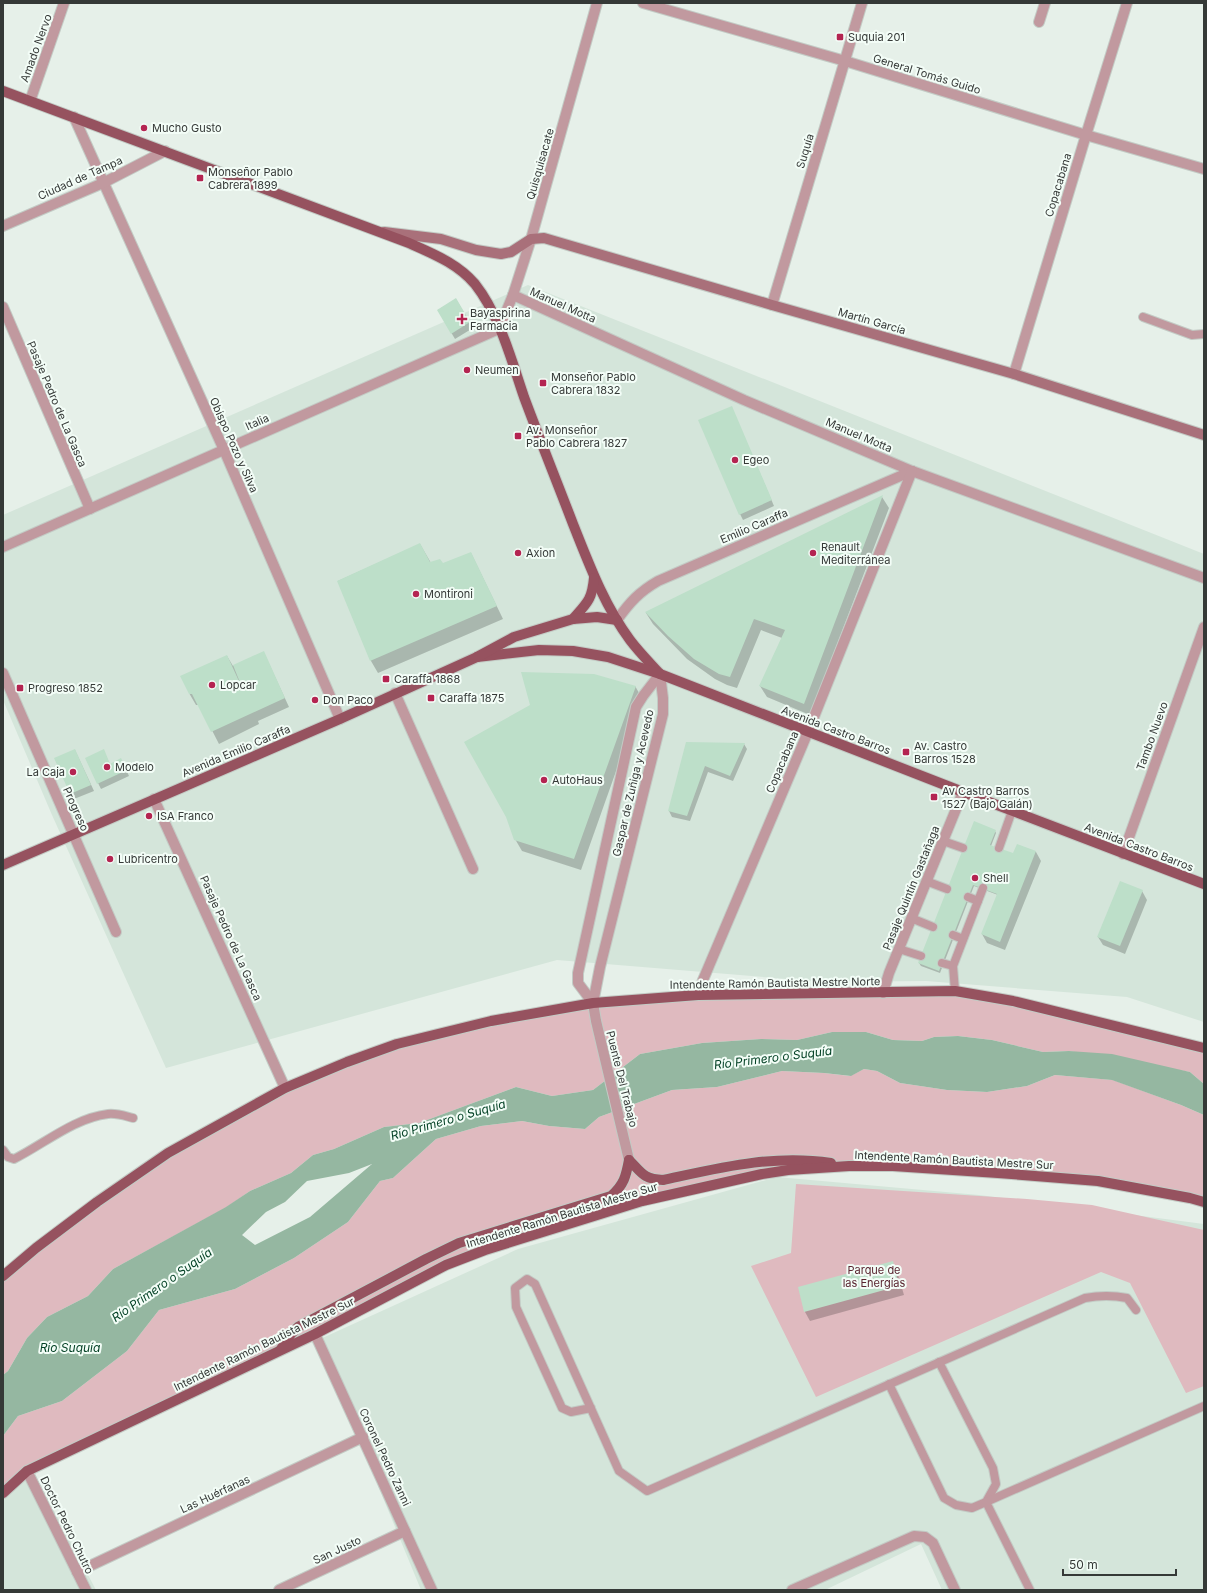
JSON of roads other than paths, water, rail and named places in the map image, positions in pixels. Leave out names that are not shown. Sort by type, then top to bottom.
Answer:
[{"type":"main road","name":"Avenida Castro Barros","points":[[3,91],[74,116],[430,252],[453,264],[464,273],[481,292],[489,305],[594,577],[630,641],[660,674],[1204,884]]},
{"type":"main road","points":[[372,230],[441,239],[476,250],[501,254],[511,252],[531,239]]},
{"type":"main road","name":"Martín García","points":[[531,239],[544,238],[1014,374],[1204,435]]},
{"type":"main road","points":[[573,619],[588,603],[593,592],[594,577]]},
{"type":"main road","name":"Avenida Emilio Caraffa","points":[[3,865],[154,798],[340,719],[394,693],[477,657],[514,637],[573,619],[597,617],[617,620]]},
{"type":"main road","name":"Avenida Emilio Caraffa","points":[[477,657],[539,650],[573,650],[608,657],[660,674]]},
{"type":"main road","name":"Intendente Ramón Bautista Mestre Norte","points":[[3,1276],[36,1248],[97,1202],[168,1153],[285,1088],[347,1062],[397,1044],[491,1021],[593,1003],[698,995],[955,991],[1013,1001],[1204,1048]]},
{"type":"main road","points":[[281,1349],[291,1334],[298,1327],[459,1243],[611,1196],[620,1189],[630,1164],[651,1180],[663,1180],[738,1164],[787,1159],[812,1160],[849,1166]]},
{"type":"main road","name":"Intendente Ramón Bautista Mestre Sur","points":[[3,1493],[27,1471],[315,1334],[446,1265],[485,1250],[642,1201],[762,1174],[788,1170],[849,1166],[916,1168],[1098,1181],[1190,1198],[1204,1202]]},
{"type":"street","name":"Amado Nervo","points":[[30,101],[64,3]]},
{"type":"street","name":"Quisquisacate","points":[[499,329],[514,295],[531,239],[597,3]]},
{"type":"street","name":"General Tomás Guido","points":[[643,3],[845,61],[1086,135],[1204,169]]},
{"type":"street","name":"Suquía","points":[[772,305],[862,3]]},
{"type":"street","points":[[1040,22],[1046,3]]},
{"type":"street","name":"Copacabana","points":[[1014,374],[1127,3]]},
{"type":"street","name":"Obispo Pozo y Silva","points":[[74,116],[224,450],[340,719]]},
{"type":"street","name":"Ciudad de Tampa","points":[[3,226],[103,182],[165,151]]},
{"type":"street","name":"Manuel Motta","points":[[514,295],[744,400],[912,470],[1204,578]]},
{"type":"street","name":"Pasaje Pedro de La Gasca","points":[[3,307],[90,509]]},
{"type":"street","name":"Italia","points":[[3,547],[499,329]]},
{"type":"street","name":"Copacabana","points":[[698,995],[808,732],[912,470]]},
{"type":"street","name":"Emilio Caraffa","points":[[617,620],[632,600],[644,589],[658,581],[912,470]]},
{"type":"street","name":"Tambo Nuevo","points":[[1123,854],[1204,627]]},
{"type":"street","name":"Progreso","points":[[3,673],[116,932]]},
{"type":"street","name":"Gaspar de Zuñiga y Acevedo","points":[[593,1003],[600,967],[663,714],[660,674]]},
{"type":"street","name":"Gaspar de Zuñiga y Acevedo","points":[[593,1003],[578,983],[578,973],[636,707],[660,674]]},
{"type":"street","points":[[394,693],[473,869]]},
{"type":"street","name":"Pasaje Quintín Gastañaga","points":[[883,993],[889,973],[963,792]]},
{"type":"street","name":"Pasaje Pedro de La Gasca","points":[[154,798],[285,1088]]},
{"type":"street","name":"Puente Del Trabajo","points":[[593,1003],[630,1164]]},
{"type":"street","name":"Coronel Pedro Zanni","points":[[315,1334],[432,1590]]},
{"type":"street","name":"Las Huérfanas","points":[[77,1572],[363,1437]]},
{"type":"street","name":"Doctor Pedro Chutro","points":[[27,1471],[86,1590]]},
{"type":"street","name":"San Justo","points":[[279,1590],[405,1531]]},
{"type":"street","points":[[792,1590],[914,1536],[925,1537],[933,1543],[955,1590]]},
{"type":"lane","points":[[1143,318],[1192,335],[1204,334]]},
{"type":"lane","points":[[999,848],[1012,811]]},
{"type":"lane","points":[[943,841],[963,848]]},
{"type":"lane","points":[[926,882],[947,889]]},
{"type":"lane","points":[[955,991],[953,966],[983,888]]},
{"type":"lane","points":[[968,897],[978,901]]},
{"type":"lane","points":[[911,918],[933,926]]},
{"type":"lane","points":[[953,935],[963,939]]},
{"type":"lane","points":[[899,949],[921,956]]},
{"type":"lane","points":[[942,963],[953,966]]},
{"type":"lane","points":[[3,1150],[8,1156],[14,1159],[86,1120],[108,1114],[120,1114],[133,1118]]},
{"type":"lane","points":[[591,1408],[571,1412],[562,1408],[516,1307],[515,1288],[527,1279],[534,1284],[591,1408],[619,1471],[647,1491],[1086,1298],[1098,1295],[1113,1295],[1127,1298],[1136,1310]]},
{"type":"lane","points":[[939,1362],[993,1468],[996,1484],[986,1502]]},
{"type":"lane","points":[[889,1384],[944,1498],[956,1505],[972,1508],[1204,1406]]},
{"type":"lane","points":[[986,1502],[1030,1590]]},
{"type":"water","name":"Río Suquía","points":[[832,1032],[866,1032],[893,1040],[922,1041],[934,1037],[958,1036],[992,1040],[1043,1052],[1069,1051],[1112,1054],[1190,1072],[1204,1084],[1204,1115],[1112,1080],[1055,1075],[1027,1086],[987,1092],[947,1090],[900,1083],[877,1071],[864,1069],[851,1076],[782,1071],[717,1087],[672,1090],[599,1117],[585,1129],[549,1126],[522,1121],[481,1126],[436,1139],[393,1178],[380,1181],[348,1222],[294,1258],[235,1289],[159,1310],[127,1351],[62,1401],[18,1416],[3,1436],[3,1375],[8,1371],[27,1338],[47,1317],[88,1296],[113,1269],[226,1207],[250,1191],[291,1173],[313,1155],[334,1149],[384,1127],[419,1123],[516,1087],[552,1096],[593,1090],[640,1054],[702,1043],[761,1039],[797,1040]],"holes":[[[372,1164],[310,1217],[255,1245],[242,1235],[266,1212],[285,1202],[307,1181],[349,1173]]]},
{"type":"place","name":"Suquia 201","points":[[840,37]]},
{"type":"place","name":"Mucho Gusto","points":[[144,128]]},
{"type":"place","name":"Monseñor Pablo Cabrera 1899","points":[[200,178]]},
{"type":"place","name":"Bayaspirina Farmacia","points":[[462,319]]},
{"type":"place","name":"Neumen","points":[[467,370]]},
{"type":"place","name":"Monseñor Pablo Cabrera 1832","points":[[543,383]]},
{"type":"place","name":"Av. Monseñor Pablo Cabrera 1827","points":[[518,436]]},
{"type":"place","name":"Egeo","points":[[735,460]]},
{"type":"place","name":"Axion","points":[[518,553]]},
{"type":"place","name":"Renault Mediterránea","points":[[813,553]]},
{"type":"place","name":"Montironi","points":[[416,594]]},
{"type":"place","name":"Caraffa 1868","points":[[386,679]]},
{"type":"place","name":"Lopcar","points":[[212,685]]},
{"type":"place","name":"Progreso 1852","points":[[20,688]]},
{"type":"place","name":"Caraffa 1875","points":[[431,698]]},
{"type":"place","name":"Don Paco","points":[[315,700]]},
{"type":"place","name":"Av. Castro Barros 1528","points":[[906,752]]},
{"type":"place","name":"Modelo","points":[[107,767]]},
{"type":"place","name":"La Caja","points":[[73,772]]},
{"type":"place","name":"AutoHaus","points":[[544,780]]},
{"type":"place","name":"Av Castro Barros 1527 (Bajo Galán)","points":[[934,797]]},
{"type":"place","name":"ISA Franco","points":[[149,816]]},
{"type":"place","name":"Lubricentro","points":[[110,859]]},
{"type":"place","name":"Shell","points":[[975,878]]},
{"type":"water label","name":"Río Primero o Suquía","points":[[773,1058]]},
{"type":"water label","name":"Río Primero o Suquía","points":[[448,1120]]},
{"type":"water label","name":"Río Primero o Suquía","points":[[162,1285]]},
{"type":"park label","name":"Parque de las Energías","points":[[874,1276]]}]
